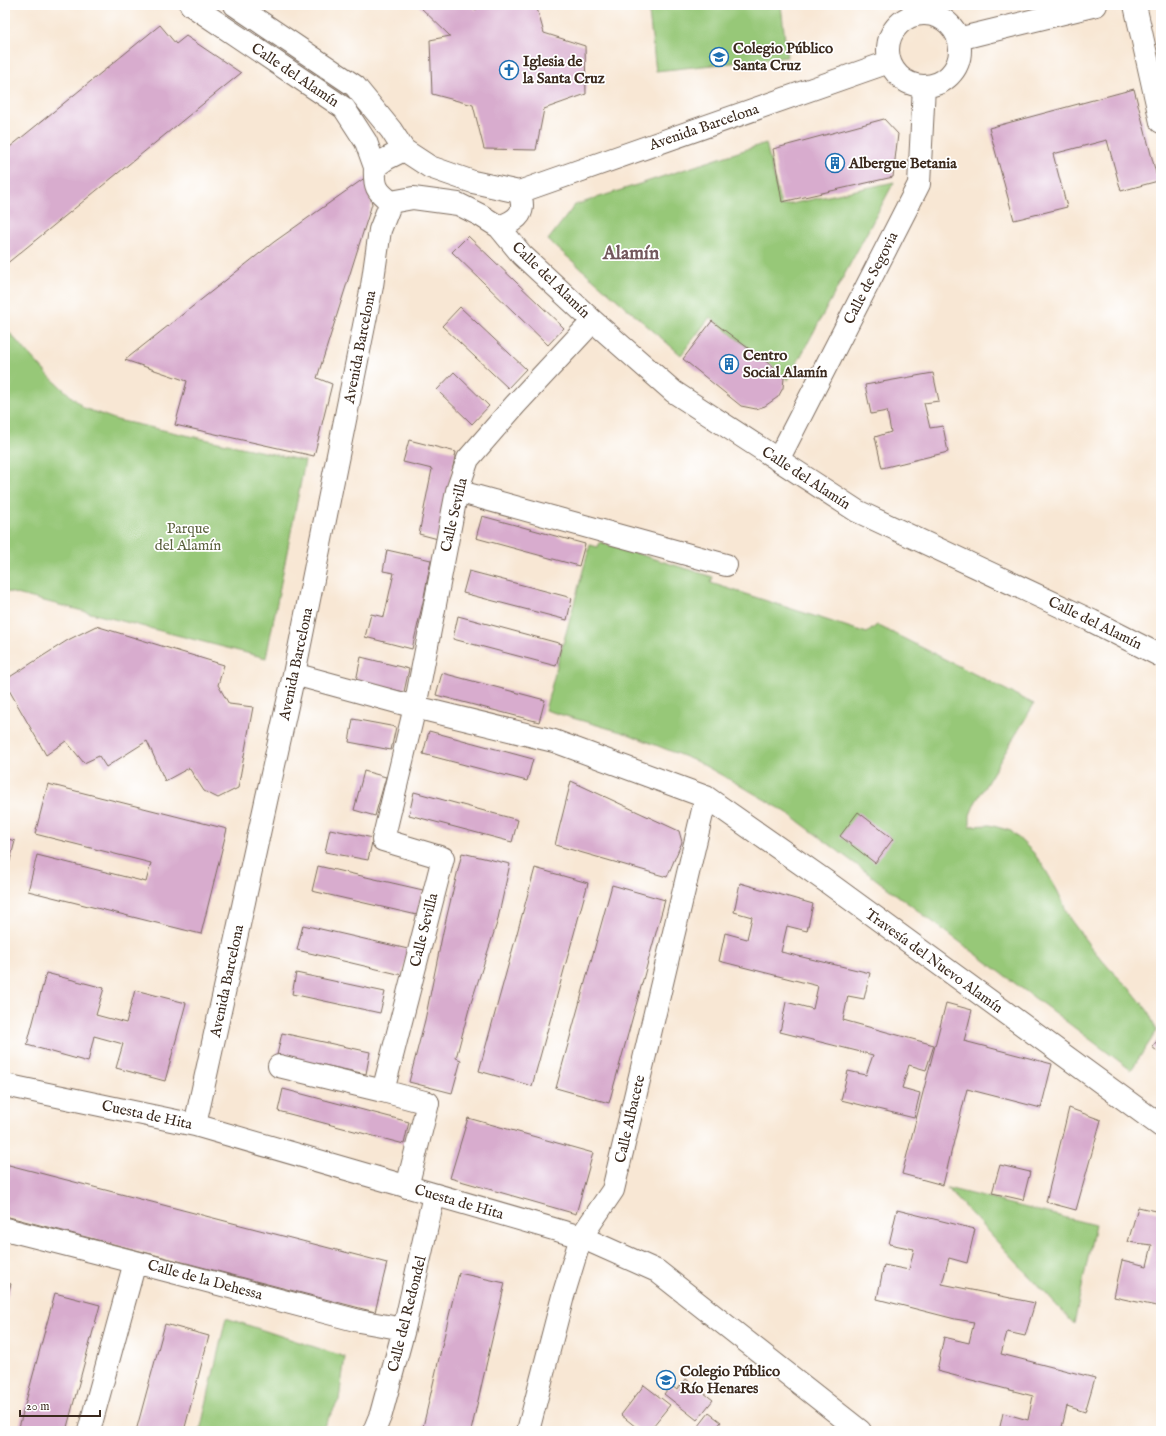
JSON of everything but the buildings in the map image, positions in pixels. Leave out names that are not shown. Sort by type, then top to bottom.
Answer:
[{"type":"street","name":"Calle del Alamín","points":[[191,5],[344,108],[366,142],[375,167],[374,180],[379,193],[391,202],[413,198],[458,204],[499,227],[522,255],[593,321],[674,392],[857,511],[1092,621],[1161,656]]},
{"type":"street","name":"Calle del Alamín","points":[[235,5],[355,86],[391,130],[404,150]]},
{"type":"street","points":[[958,39],[1096,5]]},
{"type":"street","points":[[1135,5],[1161,122]]},
{"type":"street","points":[[925,9],[939,17],[953,28],[958,39],[960,51],[958,63],[952,73],[936,84],[924,86],[909,83],[899,76],[889,62],[888,44],[893,29],[911,16],[925,9]]},
{"type":"street","name":"Avenida Barcelona","points":[[519,192],[889,62]]},
{"type":"street","name":"Calle de Segovia","points":[[778,460],[919,184],[924,86]]},
{"type":"street","points":[[375,167],[386,159],[404,150],[430,167],[473,182],[519,192],[523,202],[520,214],[509,224],[499,227]]},
{"type":"street","name":"Avenida Barcelona","points":[[195,1126],[294,674],[371,294],[380,230],[391,202]]},
{"type":"street","name":"Calle Sevilla","points":[[383,1091],[443,858],[383,840],[415,707],[456,491],[468,459],[515,405],[593,321]]},
{"type":"street","points":[[456,491],[726,565]]},
{"type":"street","points":[[294,674],[415,707],[554,741],[706,797]]},
{"type":"street","name":"Travesía del Nuevo Alamín","points":[[706,797],[827,882],[1161,1126]]},
{"type":"street","name":"Calle Albacete","points":[[528,1431],[563,1296],[581,1237],[613,1190],[706,797]]},
{"type":"street","points":[[279,1066],[428,1103],[407,1187]]},
{"type":"street","name":"Cuesta de Hita","points":[[5,1085],[195,1126],[581,1237],[657,1271],[860,1431]]},
{"type":"street","name":"Calle del Redondel","points":[[374,1431],[381,1414],[404,1329],[434,1195]]},
{"type":"street","name":"Calle de la Dehessa","points":[[5,1229],[359,1321],[404,1329]]},
{"type":"street","points":[[89,1431],[135,1262]]},
{"type":"green space","points":[[648,5],[781,5],[787,57],[656,71]]},
{"type":"green space","points":[[766,143],[781,206],[894,182],[788,380],[710,317],[681,355],[548,240],[575,205]]},
{"type":"green space","name":"Parque del Alamín","points":[[5,328],[50,377],[84,408],[117,420],[305,461],[266,658],[5,591]]},
{"type":"green space","points":[[600,542],[713,577],[711,583],[867,633],[877,625],[1034,704],[975,803],[970,815],[970,826],[990,825],[1011,831],[1033,852],[1058,892],[1070,919],[1090,946],[1132,991],[1148,1011],[1157,1031],[1131,1070],[786,812],[698,762],[628,734],[545,710],[590,545],[598,547]]},
{"type":"green space","points":[[947,1188],[1095,1225],[1074,1324]]},
{"type":"green space","points":[[226,1318],[345,1357],[339,1400],[321,1431],[200,1431]]},
{"type":"place","name":"Colegio Público Santa Cruz","points":[[719,57]]},
{"type":"place","name":"Iglesia de la Santa Cruz","points":[[509,70]]},
{"type":"place","name":"Albergue Betania","points":[[835,163]]},
{"type":"place","name":"Centro Social Alamín","points":[[729,364]]},
{"type":"place","name":"Colegio Público Río Henares","points":[[666,1380]]},
{"type":"district","name":"Alamín","points":[[631,254]]}]
